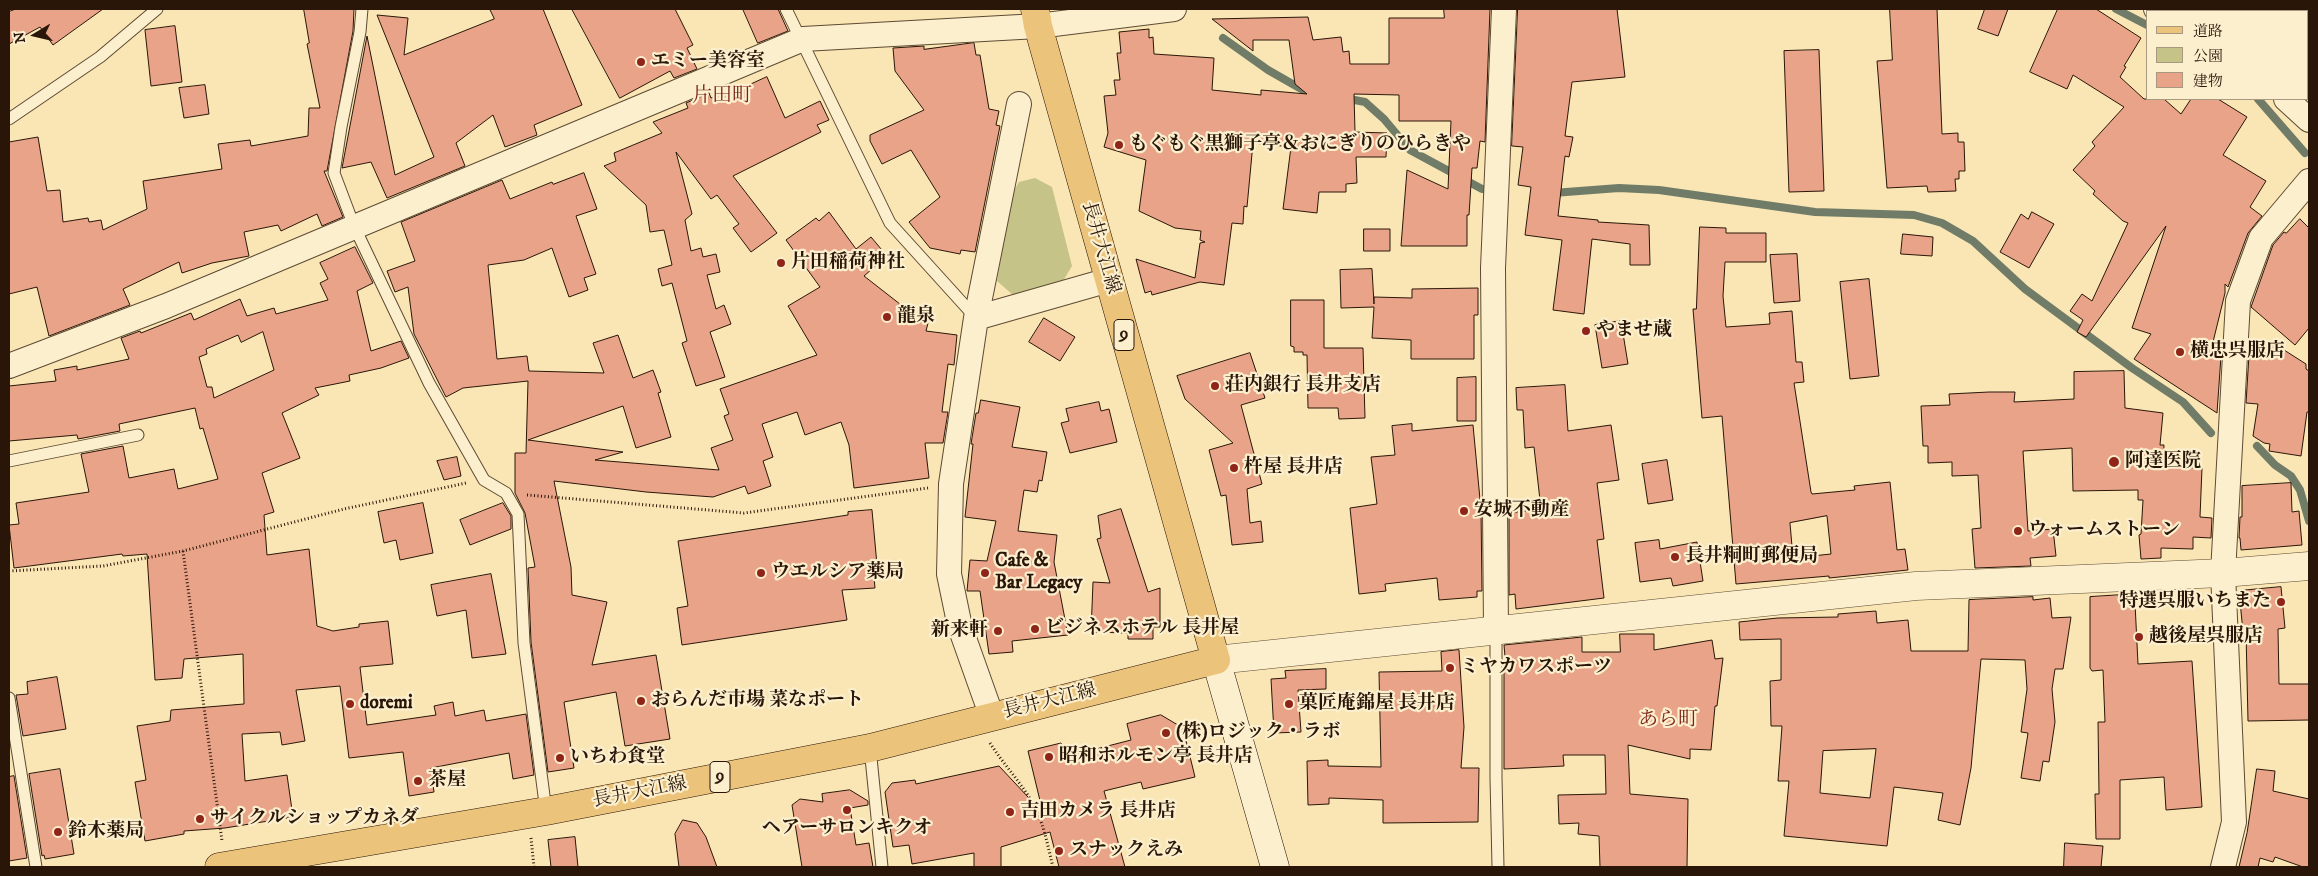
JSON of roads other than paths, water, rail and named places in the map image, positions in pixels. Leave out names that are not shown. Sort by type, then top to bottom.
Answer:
[{"type":"main road","name":"長井大江線","points":[[223,867],[546,811],[870,748],[1216,660],[1036,17]]},
{"type":"street","points":[[9,366],[166,306],[803,39],[1036,17],[1174,9]]},
{"type":"street","points":[[1496,629],[1493,268],[1504,9]]},
{"type":"street","points":[[2287,100],[2309,120]]},
{"type":"street","points":[[984,719],[960,627],[949,574],[951,484],[976,318],[1019,104]]},
{"type":"street","points":[[2223,867],[2234,822],[2227,700],[2223,573],[2238,301],[2261,238],[2309,181]]},
{"type":"street","points":[[976,318],[1109,280]]},
{"type":"street","points":[[1275,867],[1216,660],[1916,586],[2223,573],[2309,566]]},
{"type":"lane","points":[[9,119],[100,57],[157,9]]},
{"type":"lane","points":[[362,9],[360,32],[334,173],[354,226],[429,383],[484,480],[506,493],[518,514],[524,644],[546,811]]},
{"type":"lane","points":[[786,9],[803,39],[890,223],[976,318]]},
{"type":"lane","points":[[9,461],[138,435]]},
{"type":"lane","points":[[1496,629],[1498,867]]},
{"type":"lane","points":[[9,698],[36,867]]},
{"type":"lane","points":[[870,748],[882,867]]},
{"type":"waterway","points":[[2116,9],[2146,24]]},
{"type":"waterway","points":[[1223,38],[1268,70],[1308,91]]},
{"type":"waterway","points":[[1344,98],[1365,102],[1384,119],[1410,150],[1482,189],[1491,189]]},
{"type":"waterway","points":[[2259,100],[2305,153]]},
{"type":"waterway","points":[[1553,193],[1619,188],[1659,190],[1815,212],[1914,215],[1942,223],[1973,241],[2025,289],[2132,368],[2183,402],[2211,433]]},
{"type":"waterway","points":[[2257,446],[2275,465],[2291,476],[2300,490],[2309,521]]},
{"type":"place","name":"エミー美容室","points":[[641,62]]},
{"type":"place","name":"もぐもぐ黒獅子亭＆おにぎりのひらきや","points":[[1119,145]]},
{"type":"place","name":"片田稲荷神社","points":[[781,263]]},
{"type":"place","name":"龍泉","points":[[887,317]]},
{"type":"place","name":"やませ蔵","points":[[1586,331]]},
{"type":"place","name":"横忠呉服店","points":[[2180,352]]},
{"type":"place","name":"荘内銀行 長井支店","points":[[1215,386]]},
{"type":"place","name":"阿達医院","points":[[2114,462]]},
{"type":"place","name":"杵屋 長井店","points":[[1234,468]]},
{"type":"place","name":"安城不動産","points":[[1464,511]]},
{"type":"place","name":"ウォームストーン","points":[[2018,531]]},
{"type":"place","name":"長井粡町郵便局","points":[[1675,557]]},
{"type":"place","name":"ウエルシア薬局","points":[[761,573]]},
{"type":"place","name":"Cafe & Bar Legacy","points":[[985,573]]},
{"type":"place","name":"特選呉服いちまた","points":[[2281,602]]},
{"type":"place","name":"ビジネスホテル 長井屋","points":[[1035,629]]},
{"type":"place","name":"新来軒","points":[[998,631]]},
{"type":"place","name":"越後屋呉服店","points":[[2139,637]]},
{"type":"place","name":"ミヤカワスポーツ","points":[[1450,668]]},
{"type":"place","name":"おらんだ市場 菜なポート","points":[[641,701]]},
{"type":"place","name":"doremi","points":[[350,704]]},
{"type":"place","name":"菓匠庵錦屋 長井店","points":[[1289,704]]},
{"type":"place","name":"(株)ロジック・ラボ","points":[[1166,733]]},
{"type":"place","name":"昭和ホルモン亭 長井店","points":[[1049,757]]},
{"type":"place","name":"いちわ食堂","points":[[560,758]]},
{"type":"place","name":"茶屋","points":[[418,781]]},
{"type":"place","name":"ヘアーサロンキクオ","points":[[847,810]]},
{"type":"place","name":"吉田カメラ 長井店","points":[[1010,812]]},
{"type":"place","name":"サイクルショップカネダ","points":[[200,819]]},
{"type":"place","name":"鈴木薬局","points":[[58,832]]},
{"type":"place","name":"スナックえみ","points":[[1059,851]]},
{"type":"district","name":"片田町","points":[[722,97]]},
{"type":"district","name":"あら町","points":[[1668,721]]}]
